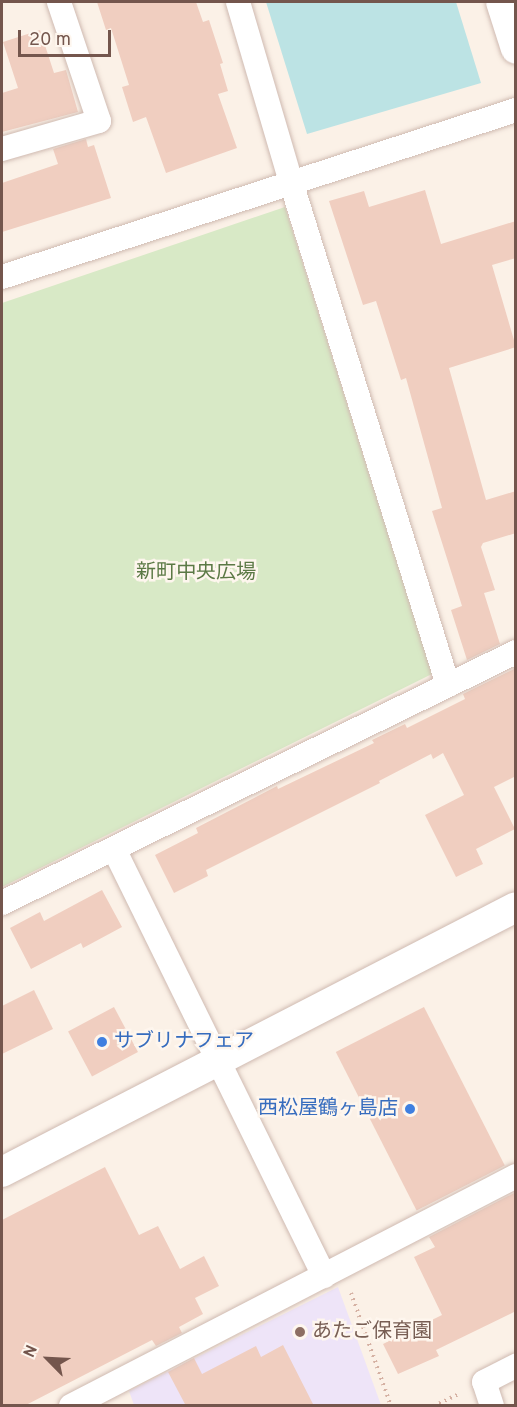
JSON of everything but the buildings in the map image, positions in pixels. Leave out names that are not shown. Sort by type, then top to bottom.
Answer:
[{"type":"street","points":[[2,149],[99,121],[59,2]]},
{"type":"street","points":[[238,2],[291,182],[448,685]]},
{"type":"street","points":[[501,2],[516,49]]},
{"type":"street","points":[[2,277],[516,110]]},
{"type":"street","points":[[2,903],[516,652]]},
{"type":"street","points":[[114,849],[217,1062],[333,1271]]},
{"type":"street","points":[[2,1172],[516,907]]},
{"type":"street","points":[[71,1406],[116,1395],[333,1271],[516,1176]]},
{"type":"street","points":[[492,1406],[484,1382],[516,1366]]},
{"type":"path","points":[[333,1271],[391,1406]]},
{"type":"shaded area","name":"あたご保育園","points":[[338,1287],[381,1405],[134,1405],[129,1391]]},
{"type":"green space","name":"新町中央広場","points":[[285,207],[432,674],[2,887],[2,303]]},
{"type":"water","points":[[266,2],[456,2],[481,83],[307,134]]},
{"type":"place","name":"サブリナフェア","points":[[102,1042]]},
{"type":"place","name":"西松屋鶴ヶ島店","points":[[410,1109]]},
{"type":"place","name":"あたご保育園","points":[[300,1332]]}]
